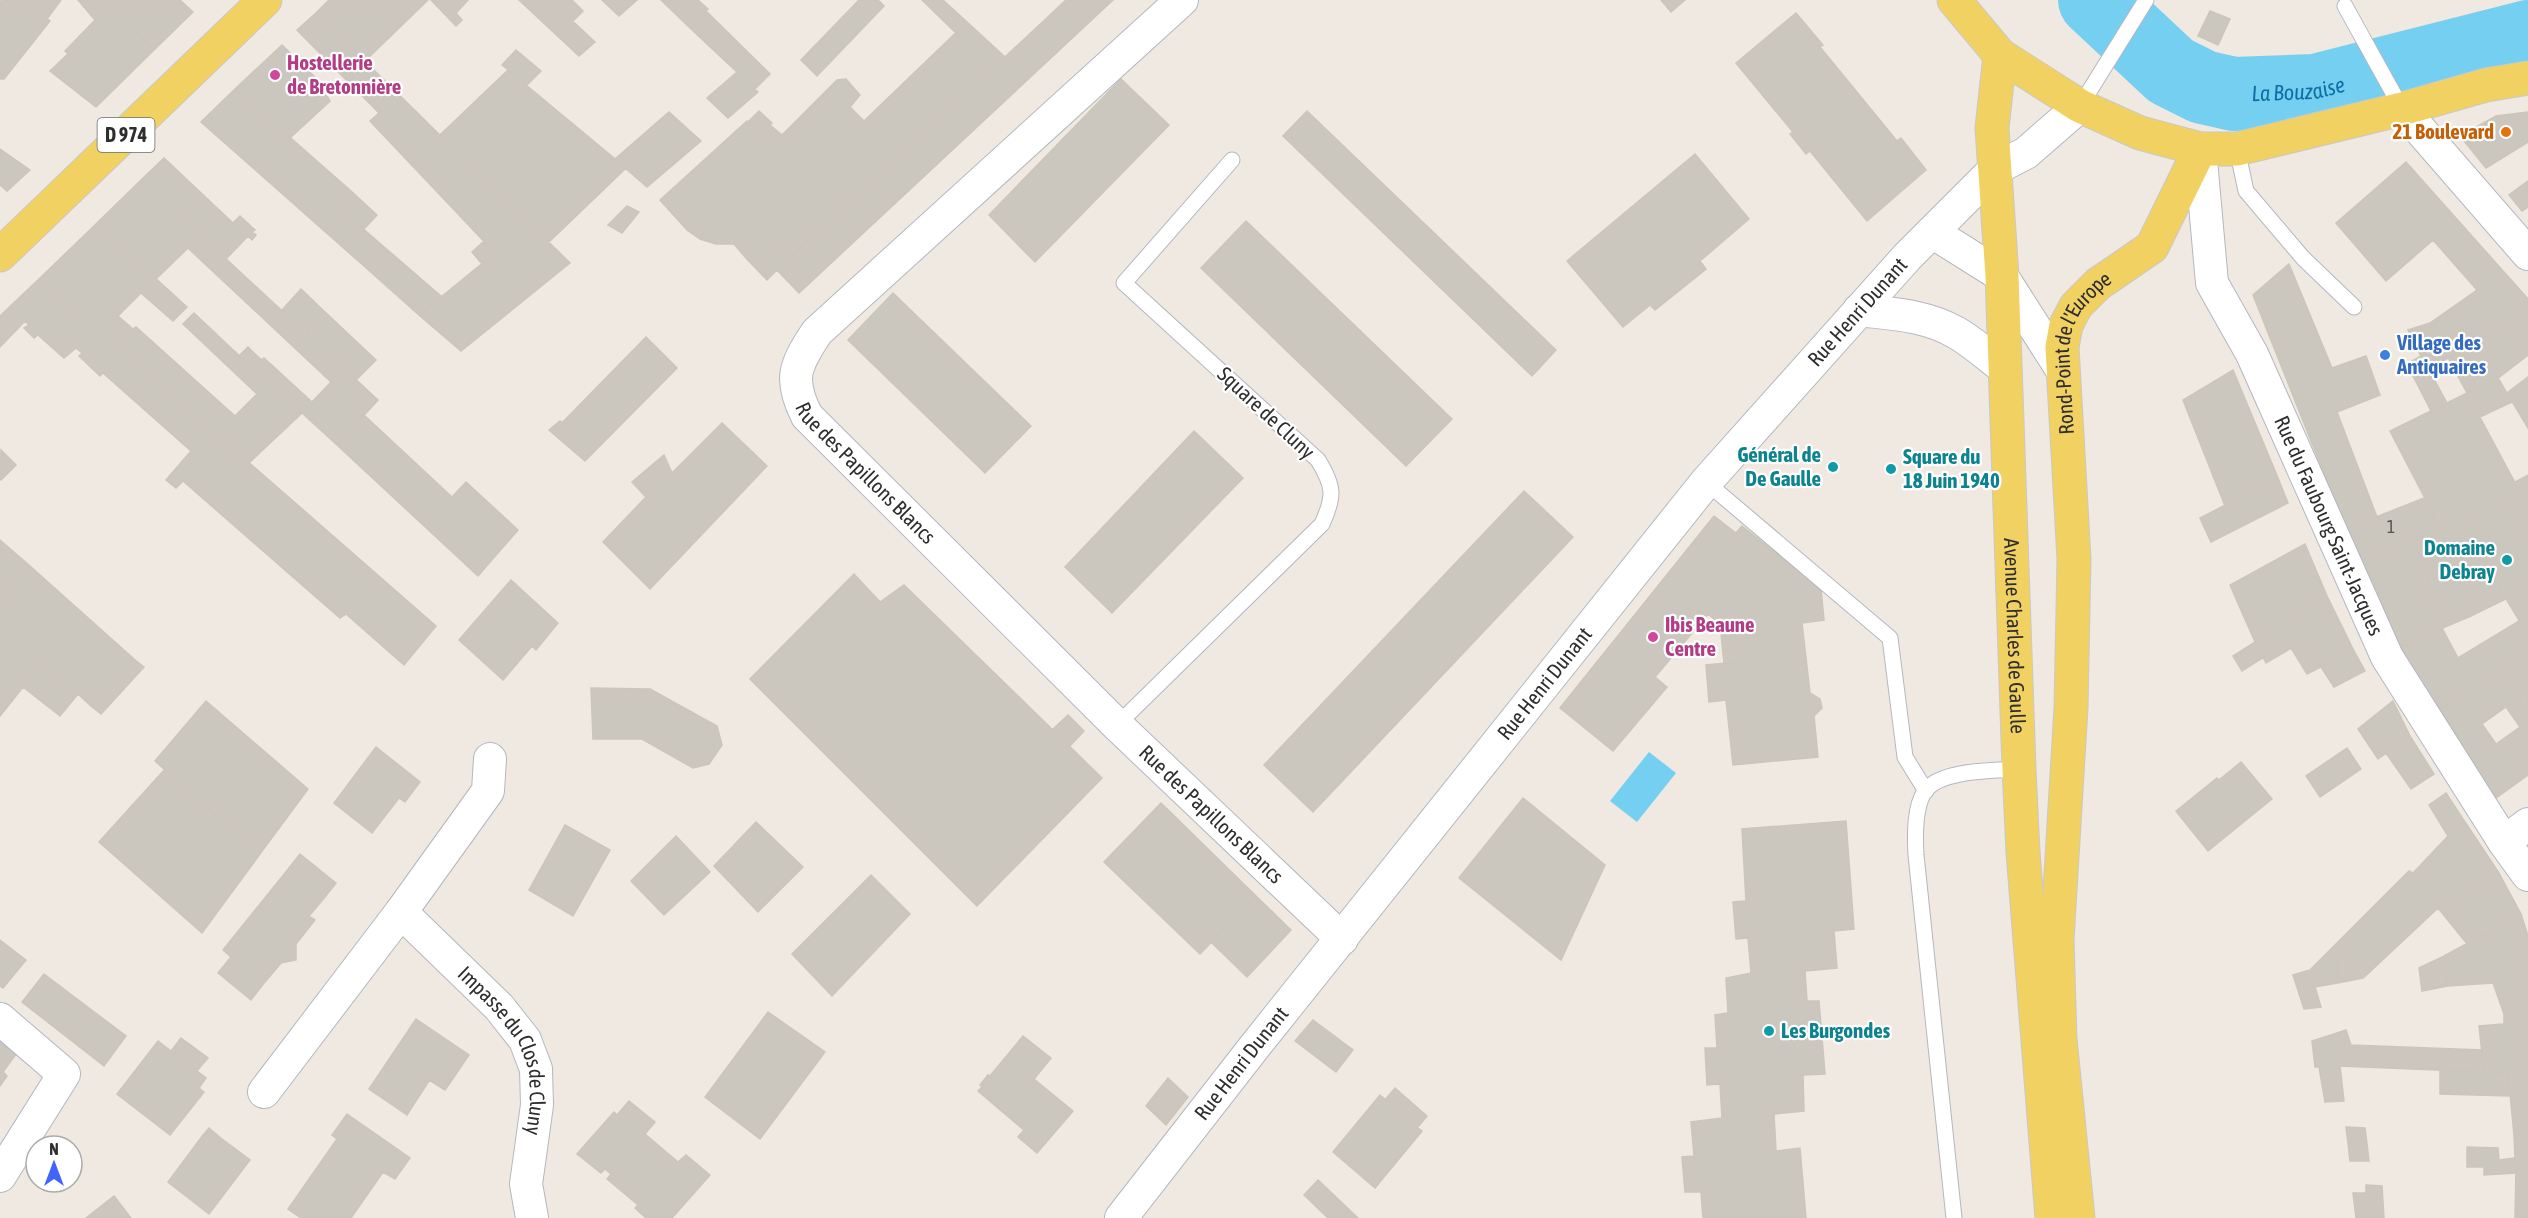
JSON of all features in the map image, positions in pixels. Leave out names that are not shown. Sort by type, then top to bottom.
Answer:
[{"type":"main road","points":[[1954,0],[2000,55],[2080,106],[2140,133],[2200,149],[2237,149],[2394,96],[2528,78]]},
{"type":"main road","name":"D 974","points":[[0,255],[250,5]]},
{"type":"main road","name":"Avenue Charles de Gaulle","points":[[2000,55],[1992,128],[2002,276],[2019,770],[2023,852],[2052,1218]]},
{"type":"main road","name":"Rond-Point de l'Europe","points":[[2078,1218],[2060,1039],[2057,940],[2071,708],[2074,559],[2062,347],[2066,325],[2076,306],[2098,284],[2152,247],[2200,149]]},
{"type":"street","name":"Rue des Papillons Blancs","points":[[1182,0],[817,332],[803,353],[795,378],[797,396],[807,416],[1117,725],[1342,939]]},
{"type":"street","points":[[2394,96],[2528,254]]},
{"type":"street","points":[[1995,169],[2026,153],[2080,106]]},
{"type":"street","name":"Rue du Faubourg Saint-Jacques","points":[[2200,149],[2212,283],[2252,354],[2387,657],[2516,833],[2528,875]]},
{"type":"street","name":"Rue Henri Dunant","points":[[1121,1218],[1707,482],[1858,310],[1995,169]]},
{"type":"street","points":[[1932,232],[2002,276],[2062,370]]},
{"type":"street","points":[[1858,310],[1908,315],[1933,321],[1956,332],[2005,369]]},
{"type":"street","points":[[264,1092],[401,912],[488,791],[490,759]]},
{"type":"street","name":"Impasse du Clos de Cluny","points":[[401,912],[499,1007],[525,1040],[536,1069],[537,1105],[526,1184],[532,1218]]},
{"type":"street","points":[[0,1019],[64,1074],[0,1176]]},
{"type":"lane","points":[[2080,106],[2143,4]]},
{"type":"lane","points":[[2345,6],[2394,96]]},
{"type":"lane","points":[[2237,149],[2246,191],[2303,258],[2354,307]]},
{"type":"lane","name":"Square de Cluny","points":[[1117,725],[1322,524],[1332,503],[1330,480],[1318,460],[1124,283],[1232,160]]},
{"type":"lane","points":[[1707,482],[1890,638],[1905,757],[1926,790]]},
{"type":"lane","points":[[1954,1218],[1916,855],[1915,822],[1926,790],[1944,777],[2019,770]]},
{"type":"water","points":[[2076,0],[2106,0],[2174,61],[2205,77],[2202,98],[2164,79],[2132,58],[2104,32]]},
{"type":"water","points":[[1649,752],[1676,773],[1637,822],[1610,801]]},
{"type":"building","points":[[22,0],[61,0],[47,19]]},
{"type":"building","points":[[22,0],[50,21],[4,79],[0,79],[0,1]]},
{"type":"building","points":[[78,0],[105,0],[154,50],[96,107],[50,71],[68,54],[65,51],[95,20]]},
{"type":"building","points":[[105,0],[180,0],[193,12],[154,50]]},
{"type":"building","points":[[329,0],[428,0],[365,61],[316,13]]},
{"type":"building","points":[[431,0],[468,0],[456,13],[462,20],[456,26]]},
{"type":"building","points":[[519,0],[550,0],[595,42],[579,56]]},
{"type":"building","points":[[550,0],[572,0],[583,11],[573,21]]},
{"type":"building","points":[[602,0],[637,0],[619,16]]},
{"type":"building","points":[[661,0],[698,0],[708,9],[690,28]]},
{"type":"building","points":[[859,0],[878,0],[884,6],[817,76],[801,60]]},
{"type":"building","points":[[922,0],[943,0],[967,22],[956,33]]},
{"type":"building","points":[[1066,0],[1113,0],[799,293],[777,270]]},
{"type":"building","points":[[1661,0],[1685,0],[1671,12]]},
{"type":"building","points":[[706,11],[770,74],[755,89],[690,28]]},
{"type":"building","points":[[2210,11],[2230,19],[2218,45],[2198,36]]},
{"type":"building","points":[[316,13],[570,263],[461,351],[419,315],[495,253],[370,121],[379,113],[297,30]]},
{"type":"building","points":[[1796,13],[1823,45],[1820,47],[1897,141],[1901,138],[1926,170],[1867,221],[1810,151],[1806,154],[1790,134],[1793,132],[1736,63]]},
{"type":"building","points":[[967,22],[1005,57],[788,259],[768,236],[745,257],[734,244],[716,244],[700,239],[687,230],[660,200],[747,121],[761,134],[770,125],[782,135],[837,80],[846,79],[860,95],[850,107],[864,121]]},
{"type":"building","points":[[282,45],[318,80],[330,101],[290,138],[235,89]]},
{"type":"building","points":[[516,50],[541,71],[527,85],[502,65]]},
{"type":"building","points":[[508,70],[626,168],[549,242],[440,135]]},
{"type":"building","points":[[737,72],[758,92],[728,118],[707,98]]},
{"type":"building","points":[[1121,79],[1169,125],[1035,262],[989,215]]},
{"type":"building","points":[[235,89],[351,191],[337,206],[383,246],[364,266],[201,122]]},
{"type":"building","points":[[759,111],[772,123],[761,134],[748,122]]},
{"type":"building","points":[[1307,111],[1556,350],[1532,376],[1283,136]]},
{"type":"building","points":[[669,112],[701,141],[647,187],[615,159]]},
{"type":"building","points":[[2528,112],[2528,142],[2486,168],[2460,136],[2496,116]]},
{"type":"building","points":[[0,149],[30,170],[7,191],[0,185]]},
{"type":"building","points":[[1695,154],[1749,219],[1700,261],[1706,269],[1655,310],[1650,305],[1623,327],[1567,261]]},
{"type":"building","points":[[164,158],[233,223],[240,216],[255,230],[252,232],[256,235],[252,240],[248,236],[226,259],[141,180]]},
{"type":"building","points":[[2406,162],[2528,299],[2528,307],[2429,370],[2447,403],[2431,411],[2407,364],[2421,356],[2408,330],[2430,323],[2477,290],[2433,240],[2386,281],[2336,223]]},
{"type":"building","points":[[141,180],[378,400],[337,445],[253,368],[264,358],[312,402],[331,382],[188,248],[156,279],[96,224]]},
{"type":"building","points":[[2528,181],[2528,207],[2522,211],[2509,195]]},
{"type":"building","points":[[351,191],[377,215],[364,229],[337,206]]},
{"type":"building","points":[[627,206],[639,212],[622,233],[608,225]]},
{"type":"building","points":[[1246,221],[1452,419],[1406,466],[1201,268]]},
{"type":"building","points":[[96,224],[187,307],[173,321],[141,293],[118,316],[133,329],[136,327],[235,416],[257,394],[183,324],[194,313],[247,363],[256,355],[262,360],[253,368],[302,413],[249,463],[39,279]]},
{"type":"building","points":[[768,236],[788,259],[767,280],[745,257]]},
{"type":"building","points":[[484,241],[495,253],[482,264],[472,252]]},
{"type":"building","points":[[383,246],[442,297],[419,315],[364,266]]},
{"type":"building","points":[[2289,264],[2332,368],[2366,356],[2380,395],[2337,412],[2377,517],[2346,529],[2253,295]]},
{"type":"building","points":[[39,279],[436,626],[404,665],[346,614],[340,618],[183,481],[176,488],[166,480],[191,451],[103,373],[100,376],[79,356],[82,353],[76,348],[64,358],[38,335],[34,338],[24,328],[29,325],[25,321],[0,347],[0,316]]},
{"type":"building","points":[[301,289],[324,311],[306,333],[282,310]]},
{"type":"building","points":[[893,293],[1031,426],[985,473],[848,340]]},
{"type":"building","points":[[2528,307],[2528,355],[2498,378],[2467,393],[2449,359]]},
{"type":"building","points":[[324,311],[376,360],[356,380],[306,333]]},
{"type":"building","points":[[646,337],[651,342],[568,427],[562,423]]},
{"type":"building","points":[[651,342],[677,368],[585,461],[549,430],[560,421],[568,427]]},
{"type":"building","points":[[248,347],[256,355],[247,363],[239,356]]},
{"type":"building","points":[[2233,370],[2278,478],[2225,506],[2183,400]]},
{"type":"building","points":[[2528,377],[2528,428],[2507,393]]},
{"type":"building","points":[[2498,378],[2512,402],[2480,417],[2467,393]]},
{"type":"building","points":[[2467,393],[2521,494],[2443,533],[2390,431]]},
{"type":"building","points":[[364,415],[452,497],[466,482],[518,530],[478,576],[337,445]]},
{"type":"building","points":[[722,423],[767,466],[650,589],[603,542],[646,497],[632,482],[664,455],[672,473]]},
{"type":"building","points":[[1194,431],[1243,478],[1112,613],[1065,567]]},
{"type":"building","points":[[1,450],[16,465],[1,480],[0,479]]},
{"type":"building","points":[[2528,475],[2528,491],[2521,494],[2515,482]]},
{"type":"building","points":[[2278,478],[2288,503],[2211,542],[2200,518]]},
{"type":"building","points":[[1524,491],[1573,537],[1313,812],[1264,765]]},
{"type":"building","name":"Domaine Debray","points":[[2528,491],[2528,635],[2506,599],[2467,521]]},
{"type":"building","points":[[2424,498],[2440,529],[2357,556],[2346,529]]},
{"type":"building","name":"Ibis Beaune Centre","points":[[1714,516],[1736,533],[1742,526],[1821,589],[1824,620],[1802,623],[1810,693],[1820,699],[1822,708],[1814,716],[1818,757],[1733,765],[1726,700],[1709,702],[1706,665],[1737,662],[1735,633],[1721,633],[1720,624],[1708,614],[1655,677],[1667,687],[1613,751],[1560,708]]},
{"type":"building","points":[[2467,521],[2506,599],[2471,616],[2443,533]]},
{"type":"building","points":[[2440,529],[2471,616],[2445,627],[2414,538]]},
{"type":"building","points":[[2414,538],[2435,597],[2385,620],[2357,556]]},
{"type":"building","points":[[0,540],[30,566],[0,600]]},
{"type":"building","points":[[2305,544],[2327,596],[2255,642],[2230,585]]},
{"type":"building","points":[[30,566],[134,659],[91,706],[43,662],[0,716],[0,600]]},
{"type":"building","points":[[854,574],[880,602],[904,585],[1102,778],[977,906],[750,679]]},
{"type":"building","points":[[511,580],[558,623],[536,650],[532,646],[503,680],[459,640]]},
{"type":"building","points":[[2327,596],[2353,649],[2321,667],[2305,640],[2266,663],[2255,642]]},
{"type":"building","points":[[2435,597],[2445,627],[2399,648],[2385,620]]},
{"type":"building","points":[[2519,621],[2528,635],[2528,654],[2436,712],[2399,648],[2442,628],[2458,658]]},
{"type":"building","points":[[1721,633],[1735,633],[1737,662],[1724,663]]},
{"type":"building","points":[[2305,640],[2321,667],[2307,674],[2291,648]]},
{"type":"building","points":[[2255,642],[2264,657],[2242,671],[2233,656]]},
{"type":"building","points":[[2353,649],[2365,671],[2334,687],[2321,667]]},
{"type":"building","points":[[2528,654],[2528,713],[2500,672]]},
{"type":"building","points":[[134,659],[144,667],[101,714],[91,706]]},
{"type":"building","points":[[43,662],[78,694],[60,716],[23,687]]},
{"type":"building","points":[[2500,672],[2528,713],[2528,775],[2496,798],[2436,712]],"holes":[[[2506,707],[2520,727],[2496,744],[2482,724]]]},
{"type":"building","points":[[591,688],[650,689],[717,726],[722,745],[709,764],[693,768],[642,739],[593,739]]},
{"type":"building","points":[[206,701],[308,789],[260,854],[155,761]]},
{"type":"building","points":[[2393,701],[2410,736],[2378,759],[2358,729]]},
{"type":"building","points":[[1068,715],[1084,731],[1069,747],[1053,729]]},
{"type":"building","points":[[2410,736],[2434,774],[2411,789],[2386,753]]},
{"type":"building","points":[[376,747],[420,782],[405,802],[399,798],[372,833],[334,803]]},
{"type":"building","points":[[2347,748],[2361,769],[2320,797],[2306,776]]},
{"type":"building","points":[[2241,762],[2272,799],[2208,851],[2176,811]]},
{"type":"building","points":[[165,769],[260,854],[202,933],[99,842]]},
{"type":"building","points":[[2446,793],[2465,822],[2448,836],[2429,805]]},
{"type":"building","points":[[1523,798],[1605,865],[1561,960],[1459,878]]},
{"type":"building","points":[[1161,803],[1256,896],[1200,954],[1104,862]]},
{"type":"building","name":"Les Burgondes","points":[[1846,821],[1854,929],[1834,931],[1837,968],[1805,971],[1807,1001],[1819,1001],[1825,1074],[1803,1075],[1804,1111],[1774,1114],[1776,1151],[1800,1148],[1806,1218],[1703,1218],[1701,1192],[1685,1192],[1682,1157],[1694,1156],[1691,1122],[1722,1118],[1720,1084],[1707,1085],[1705,1048],[1717,1048],[1715,1015],[1728,1013],[1726,978],[1751,973],[1748,938],[1736,939],[1733,902],[1746,901],[1742,829]]},
{"type":"building","points":[[756,822],[803,867],[758,912],[714,866]]},
{"type":"building","points":[[2465,822],[2499,873],[2438,908],[2413,873],[2448,836]]},
{"type":"building","points":[[565,825],[610,850],[573,916],[529,890]]},
{"type":"building","points":[[676,836],[710,872],[664,915],[631,881]]},
{"type":"building","points":[[300,854],[336,883],[325,897],[289,868]]},
{"type":"building","points":[[289,868],[325,897],[309,916],[315,920],[296,944],[296,960],[275,964],[262,980],[265,982],[251,1000],[218,973],[231,957],[223,950]]},
{"type":"building","points":[[2409,871],[2413,873],[2438,908],[2373,969],[2337,956],[2337,983],[2315,987],[2310,970]]},
{"type":"building","points":[[2499,873],[2521,914],[2468,945],[2438,908]]},
{"type":"building","points":[[871,875],[910,914],[832,996],[792,954]]},
{"type":"building","points":[[1256,896],[1291,930],[1247,977],[1211,942]]},
{"type":"building","points":[[2521,914],[2528,936],[2528,1013],[2504,1014],[2493,983],[2448,986],[2444,956]]},
{"type":"building","points":[[0,940],[26,960],[3,988],[0,986]]},
{"type":"building","points":[[2337,956],[2373,969],[2363,978],[2337,983]]},
{"type":"building","points":[[2444,956],[2448,986],[2422,991],[2419,968]]},
{"type":"building","points":[[281,963],[265,982],[262,980],[275,964]]},
{"type":"building","points":[[2310,970],[2321,1007],[2304,1009],[2293,975]]},
{"type":"building","points":[[44,974],[126,1036],[104,1066],[22,1002]]},
{"type":"building","points":[[768,1012],[825,1052],[760,1139],[705,1097]]},
{"type":"building","points":[[2528,1013],[2528,1133],[2514,1135],[2508,1073],[2484,1072],[2479,1026],[2504,1024],[2504,1014]]},
{"type":"building","points":[[416,1019],[469,1055],[452,1080],[436,1070],[407,1115],[369,1089]]},
{"type":"building","points":[[1313,1020],[1353,1050],[1336,1072],[1295,1041]]},
{"type":"building","points":[[2346,1030],[2351,1045],[2482,1050],[2484,1072],[2340,1066],[2331,1035]]},
{"type":"building","points":[[0,1035],[19,1050],[3,1072],[7,1076],[0,1086]]},
{"type":"building","points":[[2331,1035],[2340,1066],[2344,1101],[2325,1102],[2319,1067],[2315,1067],[2312,1041]]},
{"type":"building","points":[[1023,1036],[1051,1058],[1034,1079],[1073,1111],[1037,1153],[1018,1137],[1024,1130],[978,1091],[988,1075],[990,1076]]},
{"type":"building","points":[[181,1038],[208,1058],[197,1071],[171,1051]]},
{"type":"building","points":[[158,1041],[206,1078],[199,1088],[204,1092],[170,1135],[117,1094]]},
{"type":"building","points":[[436,1070],[452,1080],[445,1090],[429,1080]]},
{"type":"building","points":[[2440,1070],[2508,1073],[2510,1096],[2440,1094]]},
{"type":"building","points":[[1168,1078],[1188,1097],[1166,1125],[1146,1106]]},
{"type":"building","points":[[1395,1088],[1427,1116],[1418,1127],[1385,1100]]},
{"type":"building","points":[[1380,1095],[1422,1131],[1375,1188],[1333,1152]]},
{"type":"building","points":[[629,1101],[655,1122],[645,1134],[678,1162],[686,1155],[710,1175],[672,1218],[646,1218],[635,1208],[638,1205],[607,1179],[611,1174],[605,1169],[601,1173],[577,1154],[614,1112],[617,1115]]},
{"type":"building","points":[[347,1114],[410,1158],[395,1179],[383,1172],[351,1218],[301,1218],[288,1209],[337,1139],[332,1135]]},
{"type":"building","points":[[2346,1127],[2365,1128],[2367,1144],[2348,1143]]},
{"type":"building","points":[[209,1128],[222,1139],[217,1145],[203,1135]]},
{"type":"building","points":[[2528,1133],[2528,1168],[2516,1169],[2516,1173],[2484,1175],[2484,1167],[2467,1167],[2467,1147],[2498,1148],[2499,1160],[2515,1158],[2514,1135]]},
{"type":"building","points":[[203,1135],[217,1145],[222,1139],[250,1160],[209,1214],[168,1182]]},
{"type":"building","points":[[2348,1143],[2367,1144],[2369,1161],[2350,1161]]},
{"type":"building","points":[[2528,1168],[2528,1218],[2515,1218],[2516,1169]]},
{"type":"building","points":[[1318,1180],[1358,1218],[1328,1218],[1304,1195]]},
{"type":"building","points":[[2366,1185],[2382,1186],[2384,1218],[2356,1218],[2353,1193],[2366,1193]]},
{"type":"building","points":[[114,1196],[131,1218],[86,1218]]},
{"type":"waterway","name":"La Bouzaise","points":[[2095,0],[2171,71],[2203,87],[2234,94],[2315,91],[2528,37]]},
{"type":"place","name":"Hostellerie de Bretonnière","points":[[275,75]]},
{"type":"place","name":"21 Boulevard","points":[[2506,132]]},
{"type":"place","name":"Village des Antiquaires","points":[[2385,355]]},
{"type":"place","name":"Général de De Gaulle","points":[[1833,467]]},
{"type":"place","name":"Square du 18 Juin 1940","points":[[1891,469]]},
{"type":"place","name":"Domaine Debray","points":[[2507,560]]},
{"type":"place","name":"Ibis Beaune Centre","points":[[1653,637]]},
{"type":"place","name":"Les Burgondes","points":[[1769,1031]]}]
